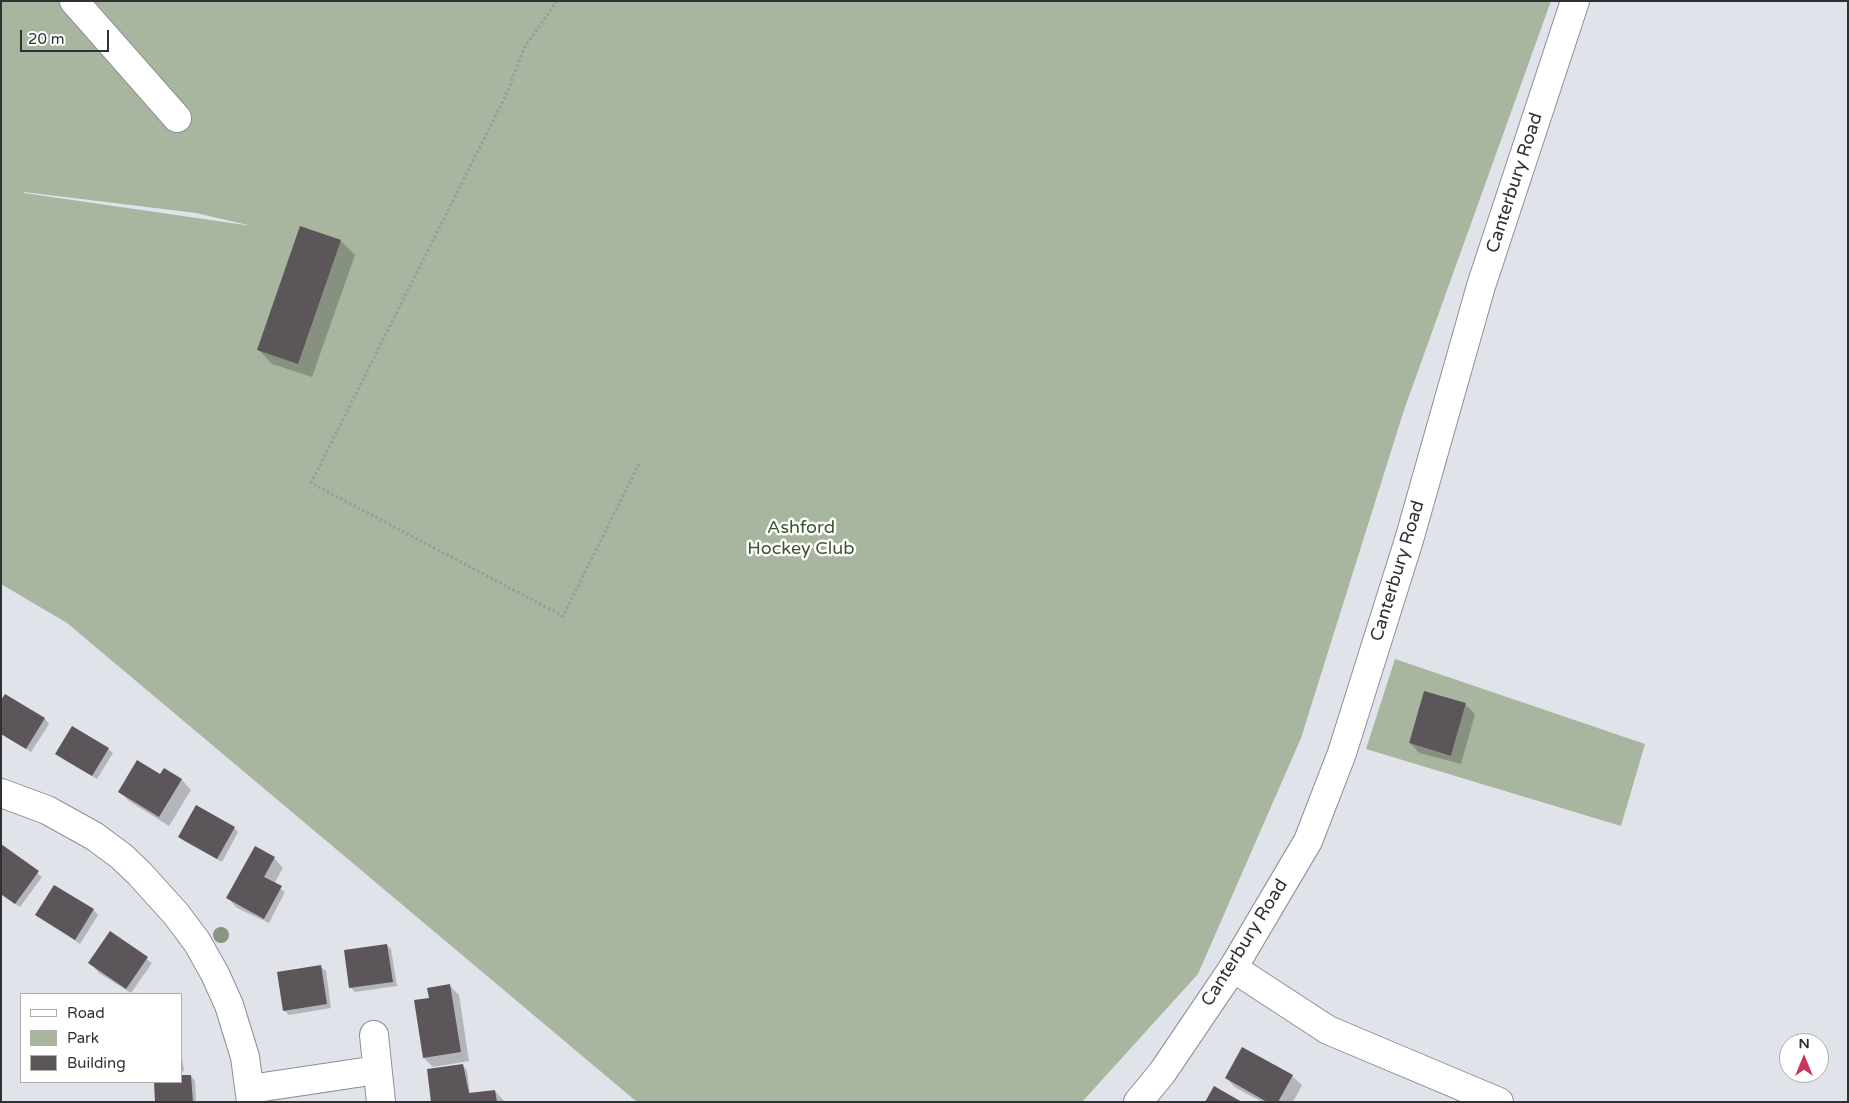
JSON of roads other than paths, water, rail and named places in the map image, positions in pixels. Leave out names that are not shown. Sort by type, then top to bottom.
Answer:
[{"type":"main road","points":[[74,1],[178,118]]},
{"type":"main road","name":"Canterbury Road","points":[[1138,1102],[1162,1073],[1233,968],[1308,841],[1342,753],[1409,540],[1480,286],[1575,1]]},
{"type":"main road","points":[[1,793],[47,810],[94,836],[121,856],[163,897],[197,942],[229,1004],[239,1033],[251,1095],[377,1070]]},
{"type":"main road","points":[[1233,968],[1328,1030],[1500,1102]]},
{"type":"main road","points":[[374,1034],[381,1102]]},
{"type":"park label","name":"Ashford Hockey Club","points":[[801,538]]}]
